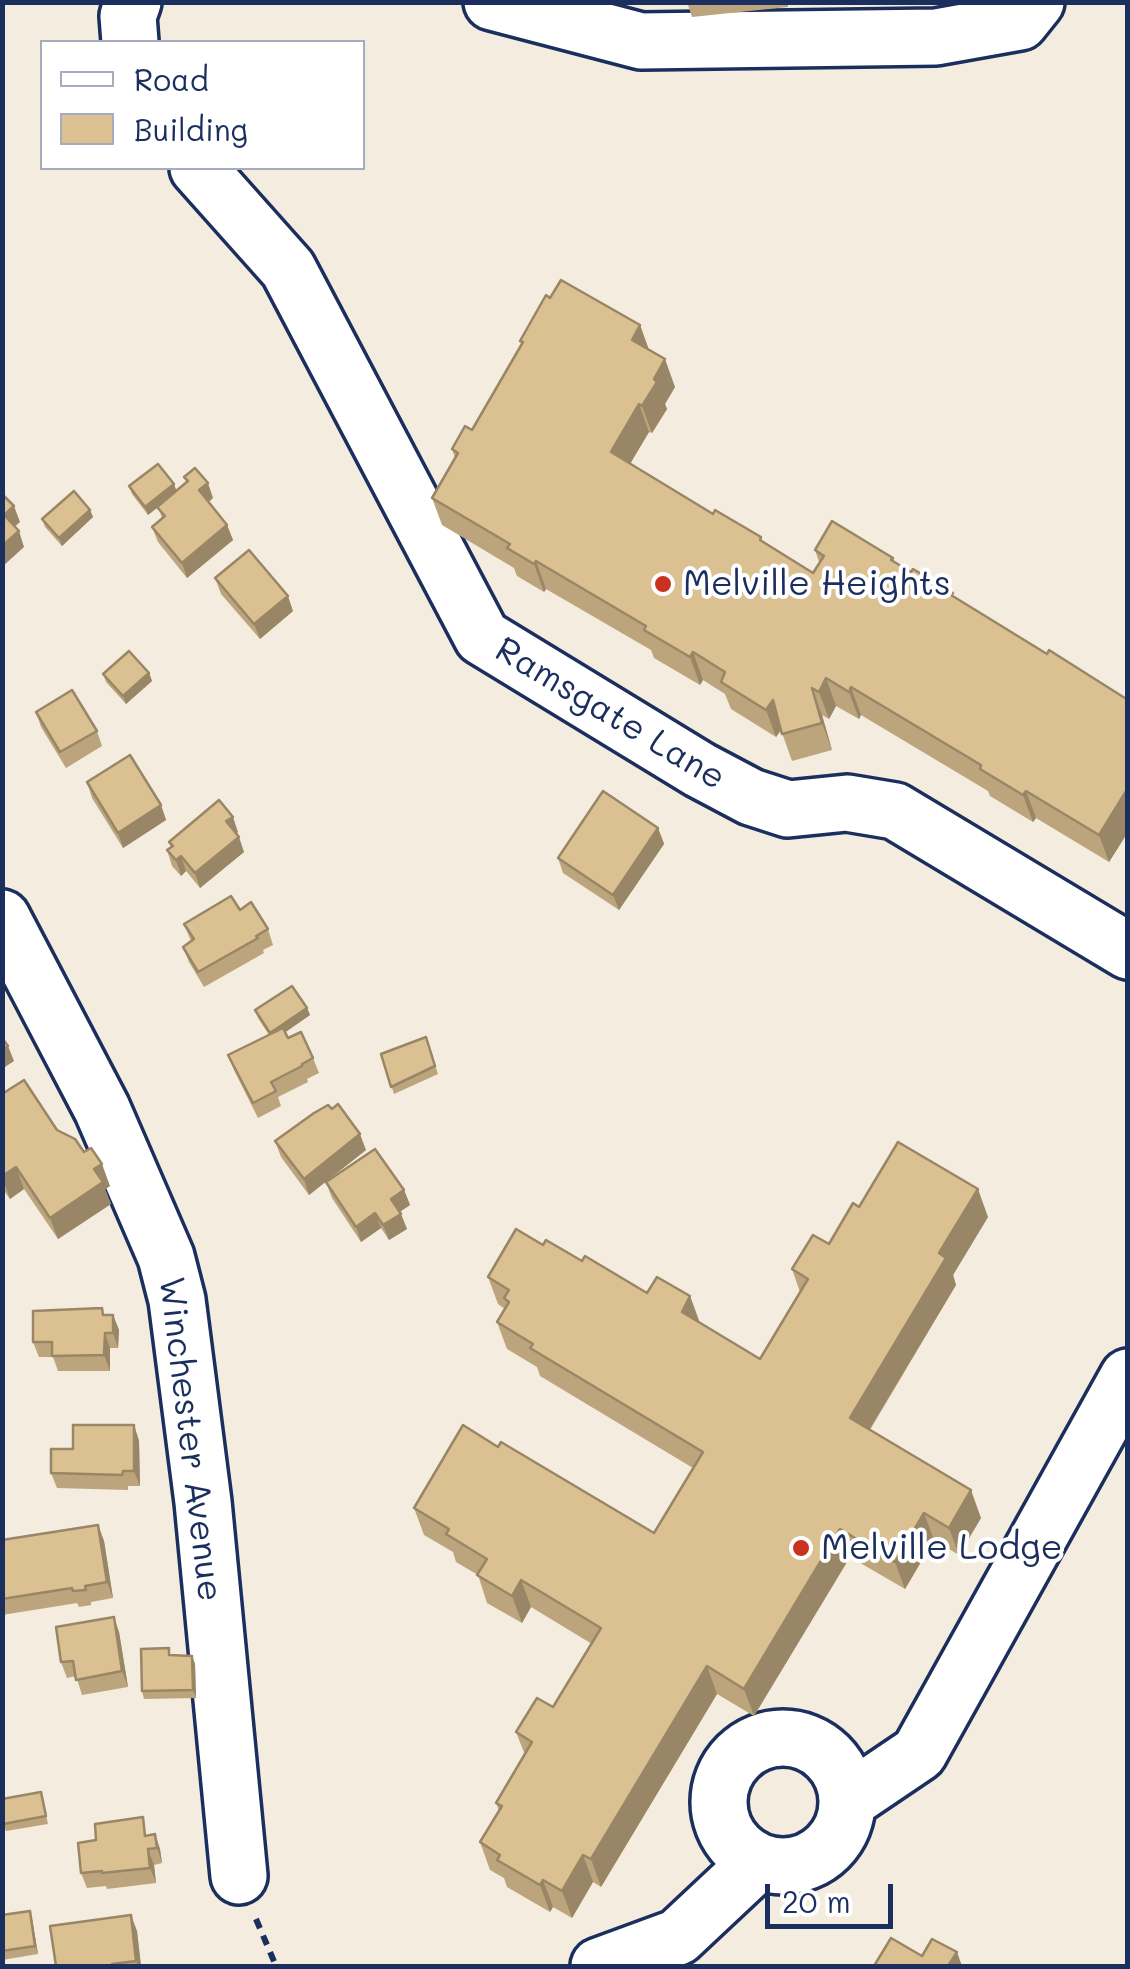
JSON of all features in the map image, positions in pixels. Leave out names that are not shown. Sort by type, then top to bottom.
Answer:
[{"type":"street","points":[[130,40],[128,16],[133,2]]},
{"type":"street","points":[[492,2],[642,41],[936,37],[1020,22],[1036,2]]},
{"type":"street","name":"Ramsgate Lane","points":[[200,170],[288,269],[482,637],[751,797],[788,809],[847,803],[895,811],[1128,951]]},
{"type":"street","name":"Winchester Avenue","points":[[2,918],[102,1108],[166,1257],[178,1300],[203,1502],[239,1876]]},
{"type":"street","points":[[848,1801],[919,1753],[1128,1376]]},
{"type":"street","points":[[772,1738],[795,1739],[816,1746],[833,1760],[844,1780],[848,1801],[845,1823],[834,1842],[818,1857],[799,1866],[778,1867],[758,1862],[740,1851],[727,1834],[720,1815],[719,1794],[736,1758],[753,1745],[772,1738]]},
{"type":"street","points":[[599,1966],[678,1937],[758,1862]]},
{"type":"building","name":"Melville Heights","points":[[561,280],[640,325],[632,340],[665,359],[654,379],[657,382],[611,452],[713,514],[715,510],[761,537],[760,540],[813,573],[824,556],[815,550],[832,521],[1128,700],[1128,788],[1099,835],[1026,791],[1023,795],[980,769],[981,765],[851,687],[849,692],[826,678],[819,692],[812,688],[822,723],[782,734],[773,700],[766,710],[721,682],[725,672],[693,652],[690,657],[644,630],[646,626],[507,548],[510,544],[432,498],[458,453],[452,449],[465,426],[472,430],[546,295],[550,298]]},
{"type":"building","points":[[158,464],[174,484],[145,507],[129,486]]},
{"type":"building","points":[[195,468],[208,483],[199,490],[227,525],[182,563],[152,527],[165,516],[157,507],[188,481],[184,477]]},
{"type":"building","points":[[74,491],[90,510],[59,538],[42,519]]},
{"type":"building","points":[[2,494],[14,506],[4,515],[19,531],[2,546]]},
{"type":"building","points":[[249,550],[288,596],[254,624],[215,578]]},
{"type":"building","points":[[129,651],[149,673],[123,696],[103,674]]},
{"type":"building","points":[[72,690],[97,731],[60,752],[36,712]]},
{"type":"building","points":[[130,755],[161,805],[118,833],[87,782]]},
{"type":"building","points":[[603,791],[658,828],[613,895],[558,858]]},
{"type":"building","points":[[219,800],[233,817],[226,821],[239,837],[195,873],[181,856],[176,860],[167,850],[173,846],[169,842]]},
{"type":"building","points":[[231,896],[240,910],[251,902],[268,929],[198,972],[183,947],[194,939],[184,924]]},
{"type":"building","points":[[292,986],[307,1008],[270,1033],[255,1010]]},
{"type":"building","points":[[283,1028],[288,1038],[301,1032],[313,1058],[271,1082],[276,1091],[253,1103],[228,1055]]},
{"type":"building","points":[[426,1037],[435,1066],[391,1087],[381,1054]]},
{"type":"building","points":[[24,1080],[57,1130],[75,1139],[84,1152],[91,1148],[102,1164],[94,1169],[103,1182],[50,1218],[16,1167],[2,1176],[2,1094]]},
{"type":"building","points":[[338,1104],[360,1134],[304,1179],[275,1141],[314,1113]]},
{"type":"building","name":"Melville Lodge","points":[[898,1142],[978,1189],[939,1253],[946,1258],[850,1418],[971,1490],[949,1528],[924,1513],[895,1562],[840,1529],[744,1689],[707,1666],[591,1859],[583,1855],[562,1891],[543,1880],[540,1885],[497,1860],[500,1855],[480,1842],[502,1806],[496,1803],[532,1742],[516,1732],[537,1698],[553,1707],[601,1628],[521,1580],[512,1596],[477,1575],[487,1559],[414,1508],[463,1425],[498,1447],[501,1442],[654,1533],[703,1452],[530,1348],[533,1344],[497,1322],[509,1302],[504,1298],[509,1290],[488,1277],[516,1229],[543,1245],[546,1240],[582,1261],[585,1256],[647,1293],[657,1277],[690,1296],[682,1312],[760,1359],[808,1279],[792,1269],[813,1235],[829,1244],[853,1203],[859,1207]]},
{"type":"building","points":[[375,1149],[404,1190],[391,1199],[401,1214],[383,1225],[375,1213],[356,1227],[326,1182]]},
{"type":"building","points":[[102,1308],[103,1315],[113,1315],[113,1333],[105,1333],[104,1355],[52,1356],[52,1342],[33,1342],[33,1311]]},
{"type":"building","points":[[73,1425],[134,1425],[134,1471],[123,1471],[122,1475],[51,1473],[51,1449],[73,1449]]},
{"type":"building","points":[[98,1525],[107,1582],[85,1586],[86,1590],[72,1588],[2,1599],[2,1540]]},
{"type":"building","points":[[114,1617],[122,1671],[76,1680],[73,1661],[61,1662],[56,1627]]},
{"type":"building","points":[[169,1648],[169,1655],[192,1656],[193,1690],[142,1691],[141,1649]]},
{"type":"building","points":[[41,1792],[46,1816],[3,1824],[2,1799]]},
{"type":"building","points":[[143,1817],[145,1836],[155,1834],[157,1848],[148,1849],[150,1868],[81,1873],[78,1843],[96,1840],[95,1824]]},
{"type":"building","points":[[30,1911],[35,1946],[2,1951],[2,1915]]},
{"type":"building","points":[[131,1915],[136,1961],[113,1966],[56,1966],[50,1926]]},
{"type":"building","points":[[891,1938],[922,1956],[932,1939],[957,1952],[948,1966],[874,1966]]},
{"type":"place","name":"Melville Heights","points":[[663,584]]},
{"type":"place","name":"Melville Lodge","points":[[801,1548]]}]
